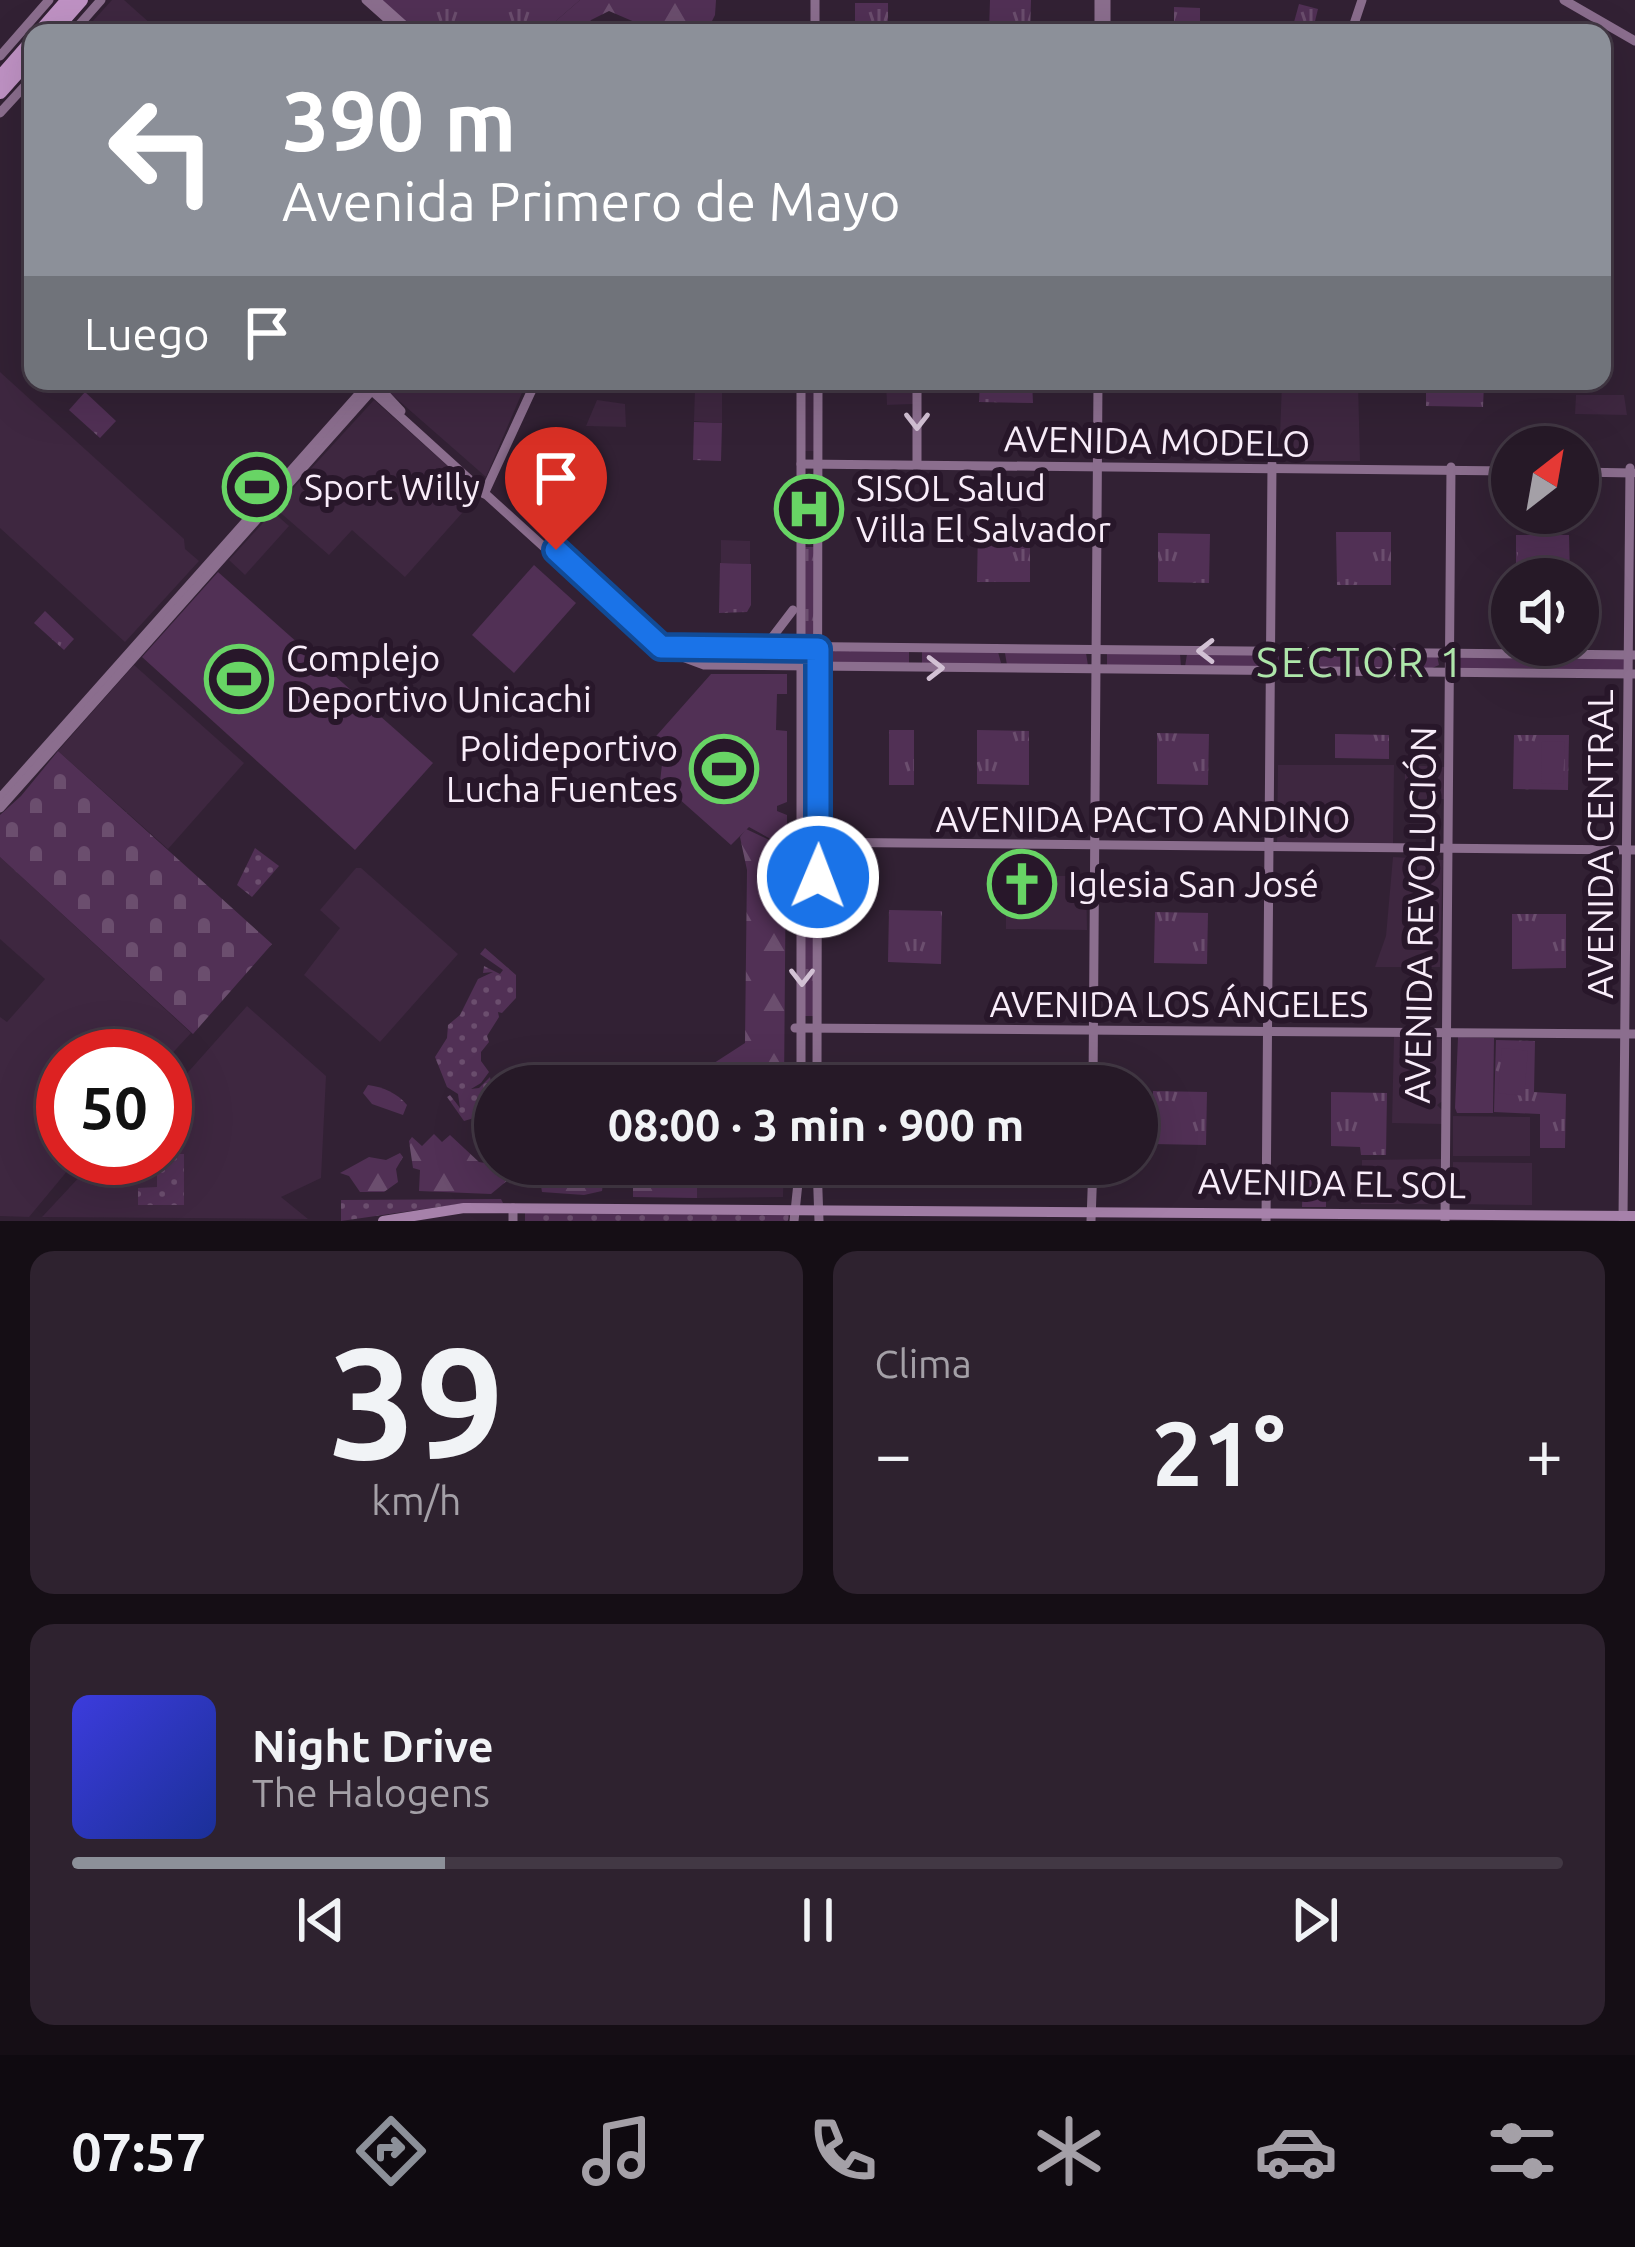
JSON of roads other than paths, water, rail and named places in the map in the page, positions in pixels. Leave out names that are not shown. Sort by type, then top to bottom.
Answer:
[{"type":"highway","points":[[47,24],[68,0]]},
{"type":"highway","points":[[60,24],[81,0]]},
{"type":"highway","points":[[0,78],[24,50]]},
{"type":"highway","points":[[0,92],[24,65]]},
{"type":"main road","name":"AVENIDA EL SOL","points":[[382,1221],[457,1209],[518,1215],[1628,1218]]},
{"type":"street","points":[[29,24],[50,0]]},
{"type":"street","points":[[80,24],[101,0]]},
{"type":"street","points":[[366,0],[393,24]]},
{"type":"street","points":[[376,0],[402,24]]},
{"type":"street","points":[[1564,0],[1607,24]]},
{"type":"street","points":[[0,56],[24,29]]},
{"type":"street","points":[[0,112],[24,87]]},
{"type":"street","points":[[0,808],[367,390]]},
{"type":"street","points":[[378,390],[656,649],[711,667],[1632,674]]},
{"type":"street","points":[[486,492],[532,390]]},
{"type":"street","points":[[800,1065],[801,390]]},
{"type":"street","points":[[817,1065],[818,390]]},
{"type":"street","points":[[917,390],[917,463]]},
{"type":"street","points":[[1092,1065],[1095,390]]},
{"type":"street","name":"AVENIDA MODELO","points":[[801,462],[1491,469]]},
{"type":"street","points":[[1268,1217],[1275,467]]},
{"type":"street","name":"AVENIDA REVOLUCIÓN","points":[[1448,1218],[1454,469]]},
{"type":"street","points":[[1599,470],[1633,471]]},
{"type":"street","name":"AVENIDA CENTRAL","points":[[1628,1218],[1633,471]]},
{"type":"street","points":[[790,495],[801,483]]},
{"type":"street","points":[[486,492],[658,645],[1632,655]]},
{"type":"street","points":[[764,648],[793,610]]},
{"type":"street","points":[[0,798],[131,656]]},
{"type":"street","name":"AVENIDA PACTO ANDINO","points":[[799,845],[1632,853]]},
{"type":"street","name":"AVENIDA LOS ÁNGELES","points":[[799,1025],[1631,1032]]},
{"type":"street","points":[[794,1215],[798,1185]]},
{"type":"street","points":[[818,1185],[819,1215]]},
{"type":"street","points":[[1089,1216],[1090,1185]]},
{"type":"place","name":"Sport Willy","points":[[257,487]]},
{"type":"place","name":"SISOL Salud Villa El Salvador","points":[[809,509]]},
{"type":"place","name":"Complejo Deportivo Unicachi","points":[[239,679]]},
{"type":"place","name":"Polideportivo Lucha Fuentes","points":[[724,769]]},
{"type":"place","name":"Iglesia San José","points":[[1022,884]]},
{"type":"district","name":"SECTOR 1","points":[[1361,662]]}]
